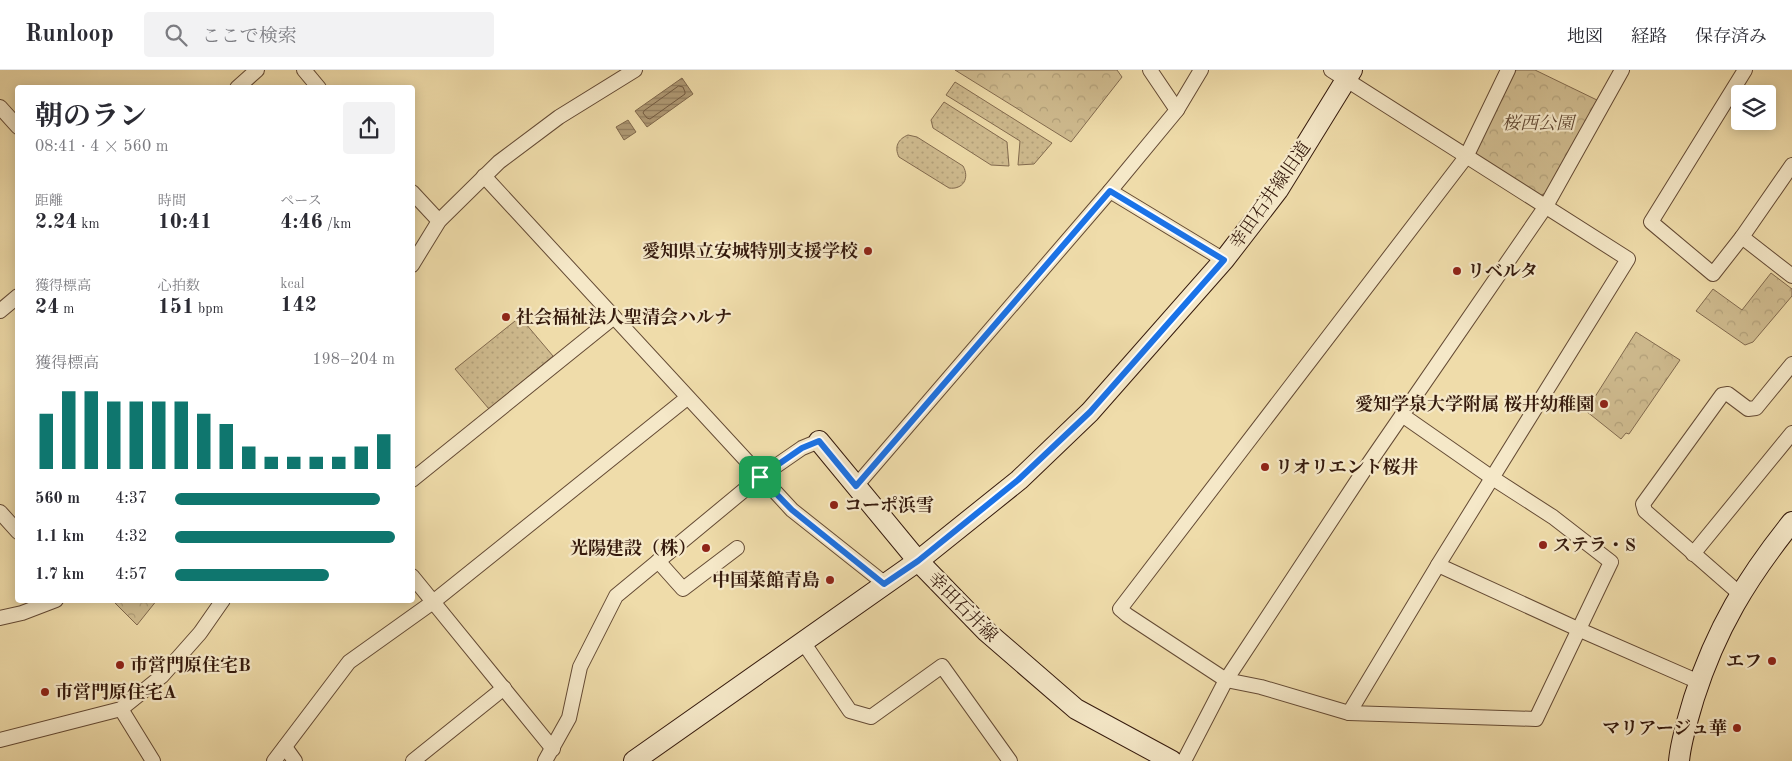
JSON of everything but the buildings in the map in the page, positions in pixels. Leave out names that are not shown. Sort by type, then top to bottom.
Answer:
[{"type":"street","points":[[240,85],[257,70]]},
{"type":"street","points":[[304,70],[317,85]]},
{"type":"street","points":[[415,260],[439,222],[499,162],[559,117],[635,70]]},
{"type":"street","points":[[1150,70],[1177,110]]},
{"type":"street","points":[[856,486],[1110,191],[1177,110],[1201,70]]},
{"type":"street","points":[[1402,415],[1553,518],[1611,562],[1536,719],[1349,713],[1261,687],[1226,680],[1126,615],[1120,609],[1466,156],[1508,70]]},
{"type":"street","points":[[1184,761],[1226,680],[1365,469],[1546,206],[1622,70]]},
{"type":"street","points":[[1745,70],[1651,222],[1713,274],[1742,237],[1792,165]]},
{"type":"street","points":[[1344,73],[1466,156],[1628,258],[1491,477],[1349,713]]},
{"type":"street","name":"幸田石井線旧道","points":[[918,561],[1018,480],[1090,412],[1224,260],[1278,190],[1344,73]]},
{"type":"street","points":[[0,107],[15,124]]},
{"type":"street","points":[[484,176],[792,510],[884,584]]},
{"type":"street","points":[[1110,191],[1224,260]]},
{"type":"street","points":[[415,195],[439,222]]},
{"type":"street","points":[[1742,237],[1792,276]]},
{"type":"street","points":[[0,311],[15,298]]},
{"type":"street","points":[[415,478],[614,316]]},
{"type":"street","points":[[1740,594],[1645,511],[1643,504],[1722,394],[1728,394],[1748,409],[1756,408],[1792,364]]},
{"type":"street","points":[[274,761],[349,662],[433,602],[688,398]]},
{"type":"street","points":[[1693,554],[1792,433]]},
{"type":"street","points":[[545,761],[568,718],[580,667],[616,596],[760,477],[802,448],[819,441],[918,561]]},
{"type":"street","points":[[0,512],[15,529]]},
{"type":"street","points":[[1679,761],[1682,738],[1709,653],[1740,594],[1764,557],[1792,522]]},
{"type":"street","points":[[658,561],[683,589],[737,548]]},
{"type":"street","name":"幸田石井線","points":[[634,761],[918,561],[987,632],[1076,709],[1172,761]]},
{"type":"street","points":[[1438,564],[1580,630],[1699,682]]},
{"type":"street","points":[[415,580],[553,749]]},
{"type":"street","points":[[0,618],[22,613],[48,603]]},
{"type":"street","points":[[0,740],[121,709],[162,676],[200,633],[221,603]]},
{"type":"street","points":[[804,642],[850,711],[870,717],[942,666],[1010,761]]},
{"type":"street","points":[[413,761],[504,688]]},
{"type":"street","points":[[121,709],[153,761]]},
{"type":"street","points":[[285,746],[295,761]]},
{"type":"green space","points":[[955,70],[1117,70],[1122,77],[1071,142]]},
{"type":"green space","name":"桜西公園","points":[[1516,70],[1535,70],[1599,101],[1550,191],[1539,196],[1472,156]]},
{"type":"green space","points":[[955,82],[1052,143],[1034,164],[1018,165],[1020,141],[946,95]]},
{"type":"green space","points":[[944,102],[1007,142],[1009,166],[991,165],[933,128],[931,120]]},
{"type":"green space","points":[[908,135],[917,137],[963,166],[966,175],[964,182],[958,187],[949,188],[899,157],[898,144]]},
{"type":"green space","points":[[1771,273],[1792,289],[1792,296],[1753,342],[1745,345],[1696,311],[1713,289],[1742,310]]},
{"type":"green space","points":[[520,317],[553,356],[489,409],[455,369]]},
{"type":"green space","points":[[1636,332],[1680,360],[1629,434],[1626,433],[1621,439],[1586,411]]},
{"type":"green space","points":[[115,603],[155,603],[137,625]]},
{"type":"water","points":[[682,78],[693,94],[647,127],[635,111]]},
{"type":"water","points":[[628,120],[636,132],[624,140],[616,127]]},
{"type":"place","name":"愛知県立安城特別支援学校","points":[[868,251]]},
{"type":"place","name":"リベルタ","points":[[1457,271]]},
{"type":"place","name":"社会福祉法人聖清会ハルナ","points":[[506,317]]},
{"type":"place","name":"愛知学泉大学附属 桜井幼稚園","points":[[1604,404]]},
{"type":"place","name":"リオリエント桜井","points":[[1265,467]]},
{"type":"place","name":"コーポ浜雪","points":[[834,505]]},
{"type":"place","name":"ステラ・S","points":[[1543,545]]},
{"type":"place","name":"光陽建設（株）","points":[[706,548]]},
{"type":"place","name":"中国菜館青島","points":[[830,580]]},
{"type":"place","name":"エフ","points":[[1772,661]]},
{"type":"place","name":"市営門原住宅B","points":[[120,665]]},
{"type":"place","name":"市営門原住宅A","points":[[45,692]]},
{"type":"place","name":"マリアージュ華","points":[[1737,728]]},
{"type":"route","points":[[1110,191],[1224,260],[1090,412],[1018,480],[918,561],[884,584],[792,510],[760,477],[802,448],[819,441],[856,486],[1110,191]]}]
